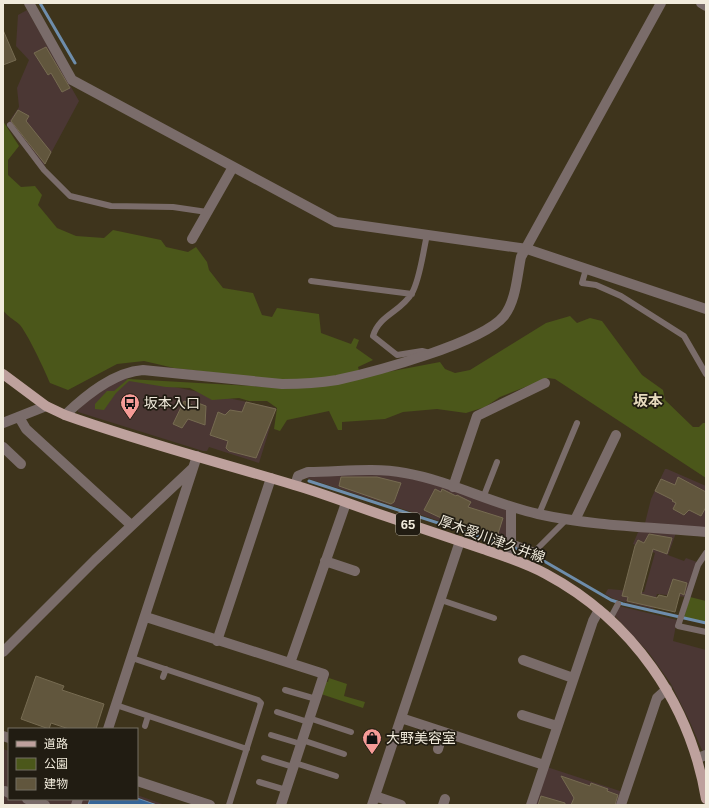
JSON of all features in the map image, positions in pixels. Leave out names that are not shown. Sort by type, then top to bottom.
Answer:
[{"type":"main road","name":"厚木愛川津久井線","points":[[3,374],[46,406],[66,415],[295,485],[460,541],[509,549],[544,573],[572,589],[599,610],[639,649],[667,688],[702,757],[706,799]]},
{"type":"street","points":[[29,3],[72,80],[336,222],[527,249],[706,309]]},
{"type":"street","points":[[66,415],[77,404],[118,376],[129,371],[143,370],[282,384],[305,384],[337,380],[431,354],[463,341],[493,325],[504,316],[512,302],[521,257],[527,249],[661,3]]},
{"type":"street","points":[[701,3],[706,6]]},
{"type":"street","points":[[192,239],[233,167]]},
{"type":"street","points":[[453,487],[477,416],[545,383]]},
{"type":"street","points":[[3,423],[46,406]]},
{"type":"street","points":[[19,417],[26,428],[131,525]]},
{"type":"street","points":[[571,519],[616,435]]},
{"type":"street","points":[[3,447],[21,464]]},
{"type":"street","points":[[108,728],[146,617],[145,614],[197,456]]},
{"type":"street","points":[[3,652],[131,525],[193,467]]},
{"type":"street","points":[[295,485],[298,476],[308,472],[383,470],[406,473],[453,487],[511,508],[539,514],[571,519],[706,532]]},
{"type":"street","points":[[218,640],[271,478]]},
{"type":"street","points":[[290,663],[346,502]]},
{"type":"street","points":[[509,549],[511,508]]},
{"type":"street","points":[[401,805],[373,801],[460,541]]},
{"type":"street","points":[[325,561],[354,571]]},
{"type":"street","points":[[531,805],[573,678],[593,621],[599,610]]},
{"type":"street","points":[[146,617],[324,674],[281,805]]},
{"type":"street","points":[[523,660],[573,678]]},
{"type":"street","points":[[621,805],[657,698],[667,688]]},
{"type":"street","points":[[522,715],[557,726]]},
{"type":"street","points":[[401,718],[544,765]]},
{"type":"street","points":[[438,749],[443,732]]},
{"type":"street","points":[[138,781],[210,805]]},
{"type":"street","points":[[31,800],[45,805]]},
{"type":"lane","points":[[10,125],[44,170],[70,196],[110,206],[173,207],[207,212]]},
{"type":"lane","points":[[427,235],[412,294],[395,312],[380,320],[373,336],[397,355],[422,351],[431,354]]},
{"type":"lane","points":[[586,269],[582,283],[596,285],[621,296],[684,336],[706,374]]},
{"type":"lane","points":[[311,281],[412,294]]},
{"type":"lane","points":[[539,514],[577,423]]},
{"type":"lane","points":[[567,429],[574,432]]},
{"type":"lane","points":[[554,461],[561,464]]},
{"type":"lane","points":[[484,498],[497,462]]},
{"type":"lane","points":[[509,549],[535,551],[571,519]]},
{"type":"lane","points":[[706,553],[698,565],[678,626],[706,632]]},
{"type":"lane","points":[[441,600],[494,618]]},
{"type":"lane","points":[[610,620],[618,604]]},
{"type":"lane","points":[[132,658],[258,700],[261,703],[229,805]]},
{"type":"lane","points":[[163,678],[166,669]]},
{"type":"lane","points":[[285,690],[316,699]]},
{"type":"lane","points":[[116,705],[247,749]]},
{"type":"lane","points":[[277,712],[351,732]]},
{"type":"lane","points":[[145,726],[148,716]]},
{"type":"lane","points":[[271,735],[344,754]]},
{"type":"lane","points":[[264,758],[336,776]]},
{"type":"lane","points":[[259,782],[286,790]]},
{"type":"shaded area","points":[[27,10],[79,101],[44,166],[8,123],[19,107],[17,88],[29,60],[16,46],[18,15]]},
{"type":"shaded area","points":[[121,378],[160,384],[276,408],[259,463],[209,447],[207,451],[203,451],[78,412],[78,410],[90,399]]},
{"type":"shaded area","points":[[665,469],[706,486],[706,529],[645,523],[651,499]]},
{"type":"shaded area","points":[[378,473],[427,481],[508,510],[508,543],[306,478],[306,476]]},
{"type":"shaded area","points":[[639,530],[676,533],[668,555],[684,561],[686,558],[697,562],[686,597],[657,594],[653,609],[614,599],[605,594],[608,589],[644,592],[655,553],[633,544]]},
{"type":"shaded area","points":[[619,606],[677,620],[673,641],[706,650],[706,753],[702,750],[671,684],[649,653],[615,616]]},
{"type":"shaded area","points":[[3,749],[8,751],[8,800],[138,800],[138,795],[165,805],[3,805]]},
{"type":"shaded area","points":[[547,767],[623,792],[618,805],[534,805]]},
{"type":"green space","points":[[3,121],[19,146],[8,160],[8,175],[21,187],[35,186],[42,195],[38,205],[57,228],[76,236],[104,238],[113,230],[161,240],[166,247],[188,252],[196,247],[207,262],[209,270],[223,288],[253,293],[262,315],[272,317],[277,308],[319,314],[321,333],[351,344],[354,338],[359,340],[356,348],[373,360],[358,367],[361,377],[440,362],[445,369],[455,373],[470,370],[546,323],[570,316],[577,323],[590,318],[602,321],[642,375],[663,390],[665,400],[693,427],[699,427],[703,423],[706,423],[706,478],[555,379],[548,378],[500,397],[485,407],[466,413],[437,409],[403,412],[385,419],[342,422],[342,430],[338,430],[329,411],[287,420],[280,431],[274,429],[277,408],[267,401],[249,401],[239,398],[212,400],[190,388],[166,387],[129,381],[116,393],[104,410],[95,409],[95,404],[107,391],[114,391],[128,379],[268,387],[270,379],[174,368],[144,361],[117,364],[68,390],[50,383],[27,335],[19,324],[3,310]]},
{"type":"green space","points":[[690,597],[706,601],[706,622],[684,617]]},
{"type":"green space","points":[[329,678],[347,684],[344,696],[365,702],[363,708],[321,694],[325,681],[328,682]]},
{"type":"water","points":[[138,798],[157,805],[88,805],[90,800],[138,800]]},
{"type":"building","points":[[3,30],[16,60],[3,65]]},
{"type":"building","points":[[46,47],[70,88],[62,92],[51,73],[48,75],[34,53]]},
{"type":"building","points":[[18,110],[29,116],[26,121],[51,152],[45,164],[11,121]]},
{"type":"building","points":[[184,401],[196,407],[198,403],[206,406],[205,425],[188,419],[182,428],[173,424]]},
{"type":"building","points":[[246,402],[276,409],[256,458],[229,451],[226,448],[228,441],[210,435],[218,412],[225,415],[230,410],[242,412]]},
{"type":"building","points":[[341,477],[377,477],[401,483],[394,502],[391,504],[339,486]]},
{"type":"building","points":[[678,477],[706,492],[706,507],[701,516],[689,510],[684,515],[673,509],[676,503],[672,501],[673,500],[655,491],[661,479],[675,485]]},
{"type":"building","points":[[435,489],[441,492],[442,489],[471,502],[468,507],[503,518],[497,537],[454,524],[424,510]]},
{"type":"building","points":[[649,534],[672,538],[667,554],[653,549],[641,594],[657,598],[659,595],[667,597],[673,579],[687,583],[684,595],[680,593],[675,612],[627,601],[628,597],[622,596],[635,546],[638,540],[644,543]]},
{"type":"building","points":[[36,676],[64,686],[62,690],[104,704],[96,728],[66,728],[51,723],[49,728],[46,728],[21,719]]},
{"type":"building","points":[[561,776],[590,786],[591,783],[608,789],[607,791],[618,795],[615,805],[571,805],[574,798]]},
{"type":"building","points":[[541,796],[565,803],[565,805],[538,805]]},
{"type":"waterway","points":[[40,3],[75,63]]},
{"type":"waterway","points":[[309,481],[518,549],[537,557],[611,600],[706,623]]},
{"type":"place","name":"坂本入口","points":[[130,420]]},
{"type":"place","name":"大野美容室","points":[[372,755]]},
{"type":"district","name":"坂本","points":[[648,400]]}]
